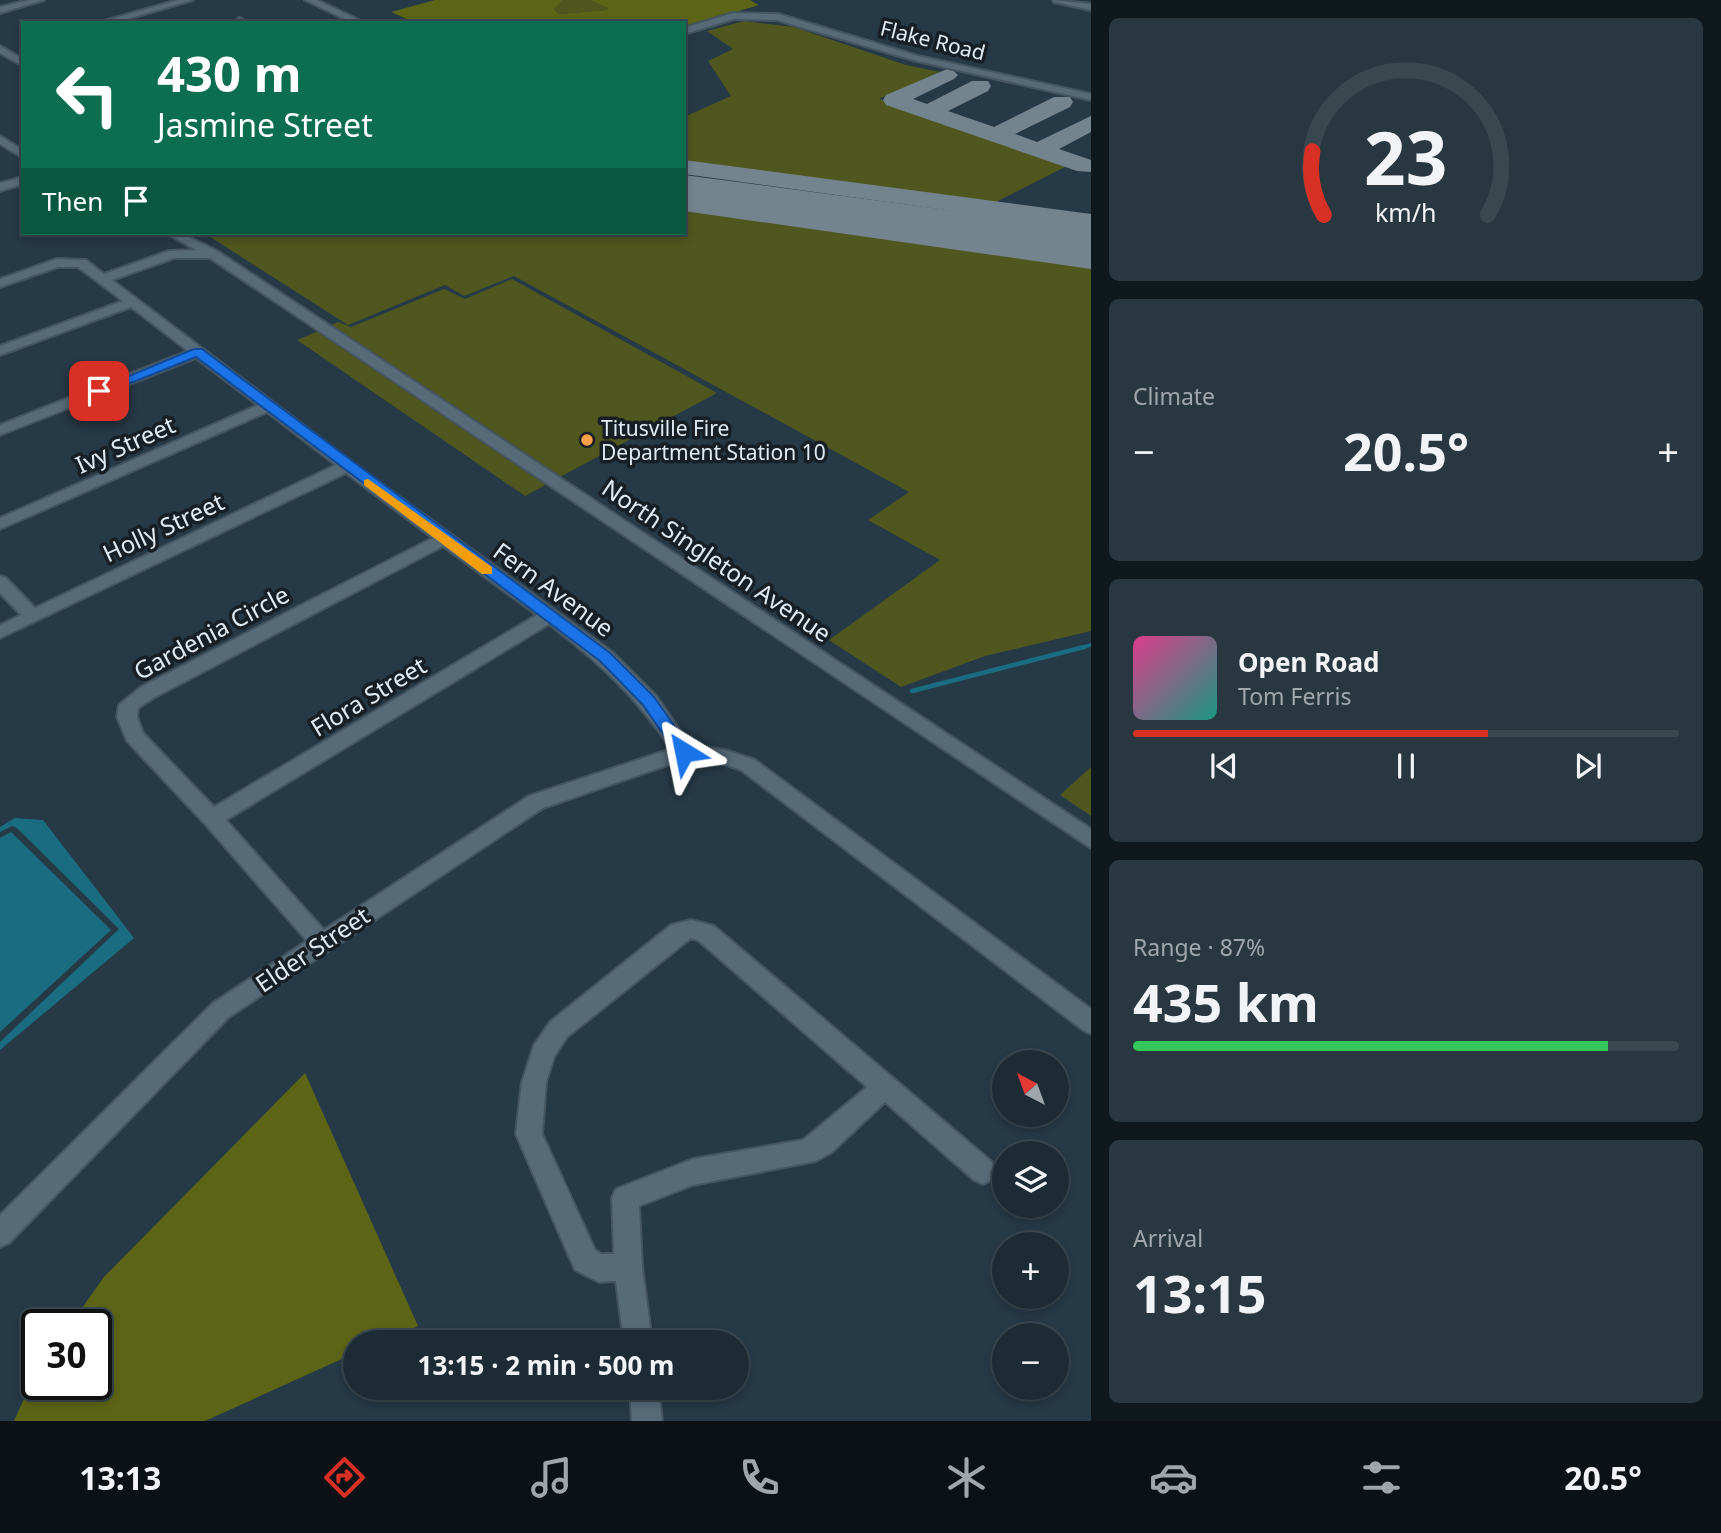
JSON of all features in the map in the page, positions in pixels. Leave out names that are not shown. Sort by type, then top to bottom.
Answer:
[{"type":"street","points":[[0,10],[40,0]]},
{"type":"street","points":[[109,21],[189,0]]},
{"type":"street","points":[[309,0],[357,21]]},
{"type":"street","points":[[1057,0],[1091,7]]},
{"type":"street","name":"Flake Road","points":[[686,30],[733,16],[778,17],[916,58],[1091,97]]},
{"type":"street","points":[[0,48],[11,45]]},
{"type":"street","points":[[0,48],[21,62]]},
{"type":"street","points":[[0,139],[21,154]]},
{"type":"street","points":[[0,159],[21,154]]},
{"type":"street","points":[[0,187],[21,181]]},
{"type":"street","points":[[173,254],[178,235]]},
{"type":"street","name":"North Singleton Avenue","points":[[178,235],[213,254],[1091,840]]},
{"type":"street","points":[[103,279],[173,254],[213,254]]},
{"type":"street","name":"Fern Avenue","points":[[0,283],[57,263],[81,263],[443,539],[605,657],[649,701],[684,752]]},
{"type":"street","points":[[0,351],[133,302]]},
{"type":"street","points":[[0,430],[198,352]]},
{"type":"street","name":"Ivy Street","points":[[0,524],[269,406]]},
{"type":"street","name":"Holly Street","points":[[0,632],[347,466]]},
{"type":"street","name":"Gardenia Circle","points":[[321,942],[212,818],[134,736],[127,718],[129,705],[148,692],[443,539]]},
{"type":"street","points":[[0,582],[32,617]]},
{"type":"street","name":"Flora Street","points":[[212,818],[550,617]]},
{"type":"street","points":[[684,752],[725,757],[748,765],[1091,1023]]},
{"type":"street","name":"Elder Street","points":[[0,1234],[221,1010],[536,802],[684,752]]},
{"type":"street","points":[[628,1267],[599,1268],[585,1260],[529,1134],[534,1083],[543,1054],[559,1029],[679,932],[691,929],[706,933],[983,1171]]},
{"type":"street","points":[[636,1330],[628,1267],[625,1198],[693,1172],[807,1152],[823,1143],[884,1087]]},
{"type":"street","points":[[645,1400],[647,1421]]},
{"type":"green space","points":[[435,0],[563,0],[554,9],[559,14],[608,8],[589,0],[750,0],[759,5],[686,26],[686,21],[411,21],[391,12]]},
{"type":"green space","points":[[563,0],[589,0],[608,8],[559,14],[554,9]]},
{"type":"green space","points":[[744,21],[794,27],[906,65],[940,72],[879,99],[1062,163],[1065,167],[996,202],[988,203],[686,163],[686,116],[731,96],[708,61],[733,49],[707,31]]},
{"type":"green space","points":[[686,205],[1091,261],[1091,631],[985,656],[901,687],[829,640],[940,560],[868,520],[909,492],[514,276],[464,296],[445,285],[348,325],[207,235],[686,235]]},
{"type":"green space","points":[[512,279],[717,393],[558,478],[329,326],[338,322],[351,327],[444,289],[465,299]]},
{"type":"green space","points":[[321,330],[549,483],[525,496],[297,340]]},
{"type":"green space","points":[[1091,767],[1091,816],[1060,795]]},
{"type":"green space","points":[[305,1073],[418,1326],[408,1330],[343,1330],[343,1358],[205,1421],[14,1421],[23,1400],[112,1400],[112,1309],[81,1309],[104,1277]]},
{"type":"water","points":[[15,818],[43,820],[134,938],[0,1050],[0,1042],[119,929],[17,828],[12,826],[0,832],[0,827]]},
{"type":"water","points":[[11,832],[111,930],[0,1032],[0,838]]},
{"type":"waterway","points":[[1084,647],[1091,645]]},
{"type":"waterway","points":[[912,691],[1084,647]]},
{"type":"waterway","points":[[1077,649],[1084,647]]},
{"type":"taxiway","points":[[947,75],[894,100],[1085,166]]},
{"type":"taxiway","points":[[929,112],[980,86]]},
{"type":"taxiway","points":[[996,135],[1062,102]]},
{"type":"taxiway","points":[[1039,150],[1091,123]]},
{"type":"taxiway","points":[[686,167],[1091,222]]},
{"type":"runway","points":[[686,193],[1091,249]]},
{"type":"slow traffic","points":[[368,482],[487,571]]},
{"type":"place","name":"Titusville Fire Department Station 10","points":[[587,440]]},
{"type":"route","points":[[99,391],[198,352],[443,539],[605,657],[649,701],[684,752]]}]
